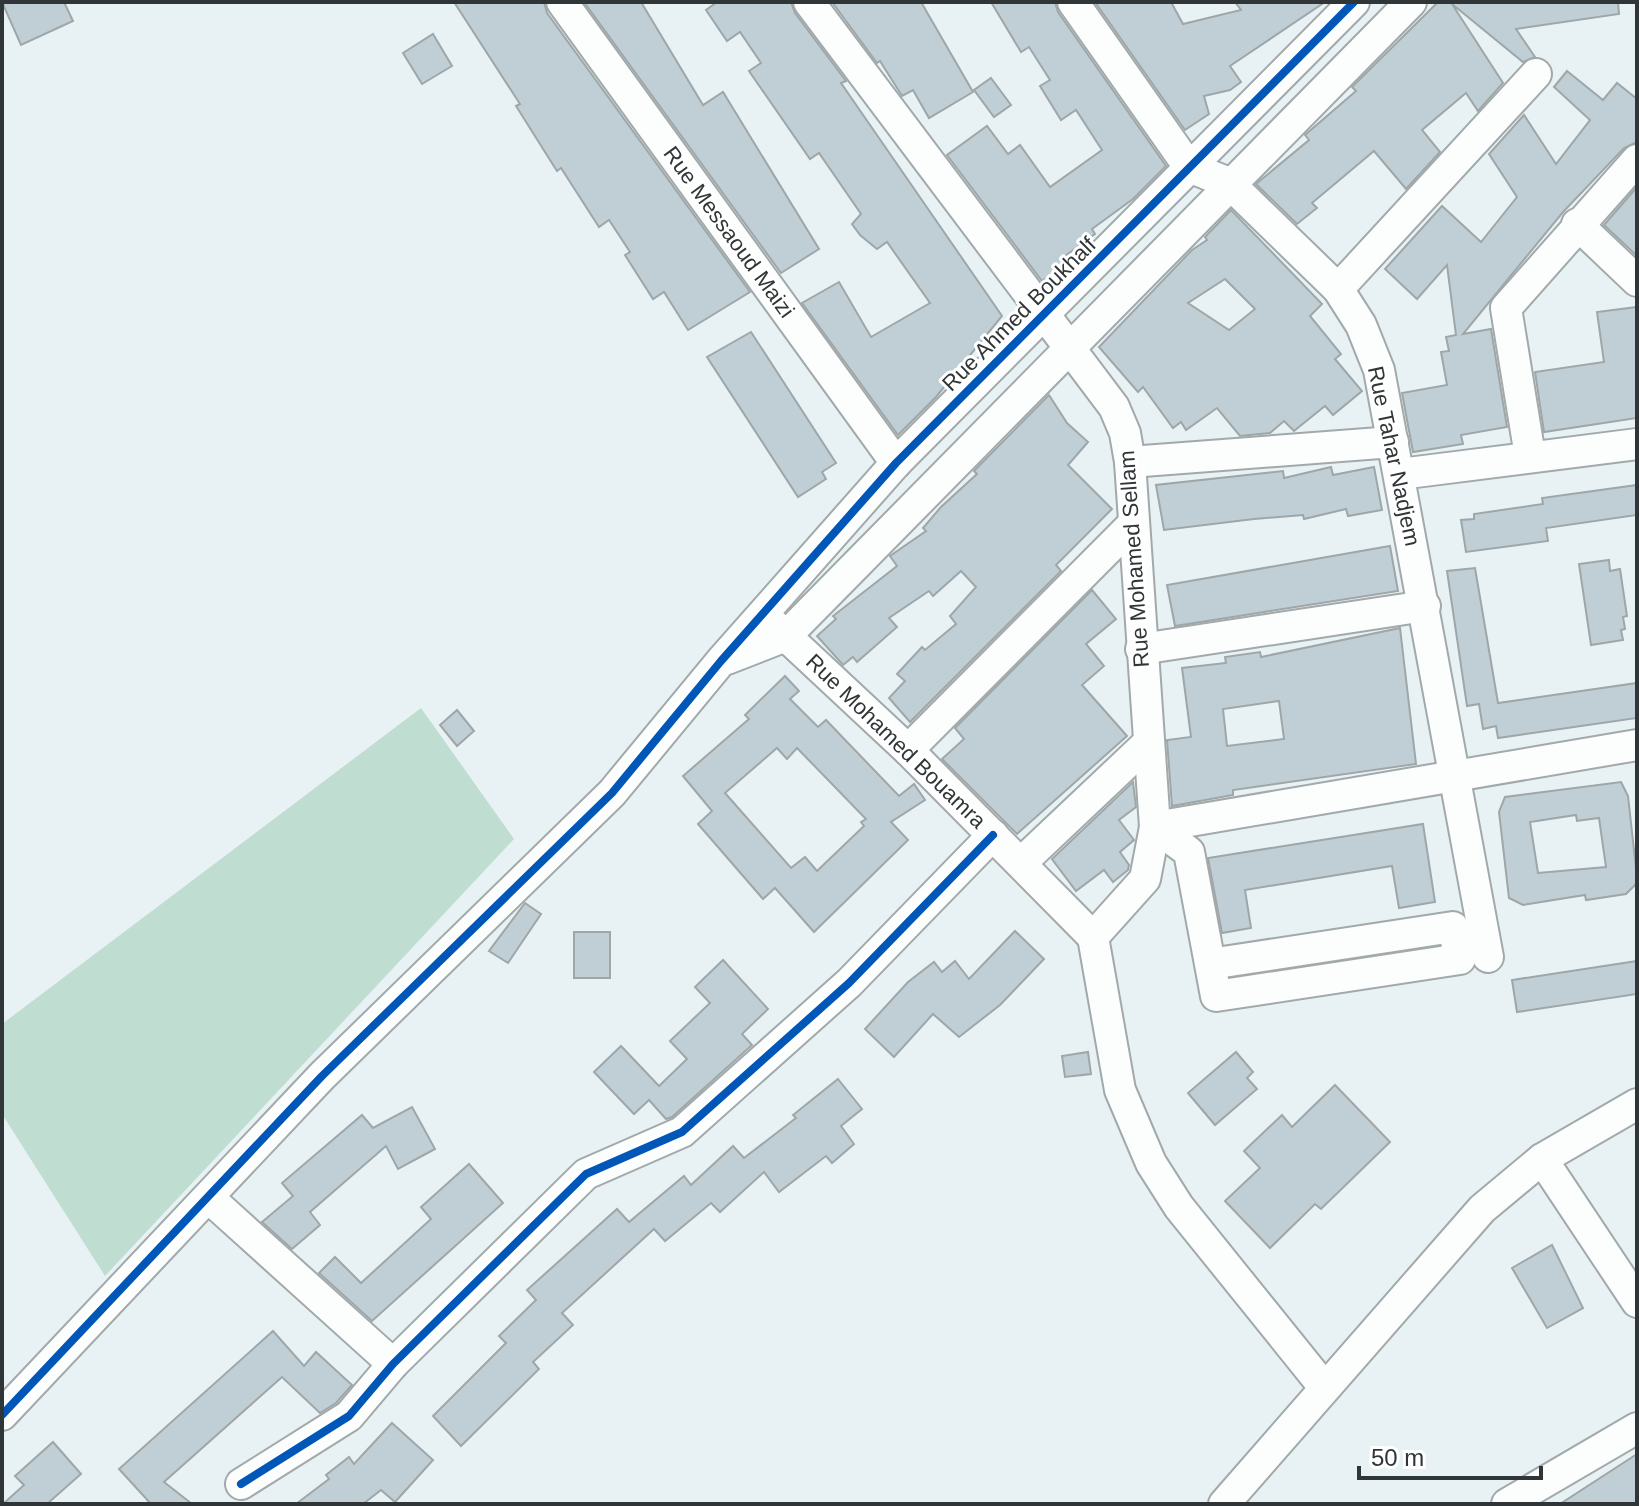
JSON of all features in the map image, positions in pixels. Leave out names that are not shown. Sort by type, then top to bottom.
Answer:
[{"type":"street","name":"Rue Messaoud Maizi","points":[[562,2],[896,463]]},
{"type":"street","name":"Rue Mohamed Sellam","points":[[809,2],[1114,407],[1125,433],[1130,462],[1155,827],[1145,879],[1093,937]]},
{"type":"street","points":[[1073,2],[1189,167]]},
{"type":"street","name":"Rue Ahmed Boukhalf","points":[[2,1415],[322,1076],[612,793],[721,661],[896,463],[1354,2]]},
{"type":"street","points":[[721,661],[786,636],[1229,183],[1411,2]]},
{"type":"street","points":[[1338,289],[1536,74]]},
{"type":"street","points":[[1530,456],[1506,308],[1577,224],[1637,160]]},
{"type":"street","name":"Rue Tahar Nadjem","points":[[1189,167],[1229,183],[1338,289],[1361,325],[1379,370],[1488,957]]},
{"type":"street","points":[[1577,224],[1637,281]]},
{"type":"street","points":[[1130,462],[1393,442]]},
{"type":"street","points":[[1400,474],[1637,444]]},
{"type":"street","points":[[908,750],[1133,524]]},
{"type":"street","points":[[1141,649],[1425,606]]},
{"type":"street","name":"Rue Mohamed Bouamra","points":[[763,615],[908,750],[1093,937]]},
{"type":"street","points":[[1021,863],[1148,743]]},
{"type":"street","points":[[1155,827],[1637,745]]},
{"type":"street","points":[[1155,827],[1189,852],[1195,881],[1205,939],[1216,996],[1460,959],[1453,927],[1210,964]]},
{"type":"street","points":[[241,1484],[349,1416],[393,1364],[586,1174],[682,1132],[849,983],[993,835]]},
{"type":"street","points":[[1093,937],[1120,1090],[1151,1163],[1179,1207],[1324,1387]]},
{"type":"street","points":[[1224,1504],[1482,1209],[1542,1159],[1637,1104]]},
{"type":"street","points":[[1542,1159],[1637,1302]]},
{"type":"street","points":[[209,1198],[393,1364]]},
{"type":"street","points":[[1507,1504],[1637,1428]]},
{"type":"green space","points":[[421,708],[514,839],[105,1276],[2,1114],[2,1024]]},
{"type":"building","points":[[2,2],[64,2],[73,21],[21,45]]},
{"type":"building","points":[[454,2],[544,2],[547,13],[750,292],[688,330],[664,292],[653,299],[625,255],[630,252],[609,220],[599,227],[561,168],[557,171],[516,106],[520,104]]},
{"type":"building","points":[[584,2],[641,2],[703,105],[723,92],[819,249],[781,273]]},
{"type":"building","points":[[717,2],[791,2],[795,13],[846,81],[841,83],[1002,316],[936,397],[898,435],[802,303],[839,282],[871,337],[930,303],[887,242],[877,249],[852,224],[861,214],[819,153],[810,159],[749,71],[761,63],[740,32],[727,41],[706,10]]},
{"type":"building","points":[[832,2],[921,2],[973,92],[929,118],[913,90],[902,96],[880,61],[877,63]]},
{"type":"building","points":[[991,2],[1055,2],[1058,12],[1166,166],[1133,199],[1092,229],[1095,234],[1061,259],[1064,265],[1042,281],[947,155],[987,126],[1008,154],[1020,145],[1050,187],[1102,150],[1076,110],[1061,120],[1040,86],[1050,80],[1029,47],[1021,52]]},
{"type":"building","points":[[1095,2],[1171,2],[1183,24],[1241,10],[1235,2],[1325,2],[1230,66],[1241,82],[1230,90],[1204,96],[1209,114],[1185,130]]},
{"type":"building","points":[[1438,2],[1618,2],[1619,14],[1516,29],[1535,57],[1523,62],[1452,4],[1503,83],[1478,111],[1466,93],[1422,130],[1440,152],[1406,189],[1374,151],[1312,203],[1317,208],[1297,224],[1256,184],[1309,140],[1305,135],[1356,91],[1352,87]]},
{"type":"building","points":[[433,34],[452,66],[422,84],[403,53]]},
{"type":"building","points":[[1567,71],[1603,100],[1617,83],[1637,99],[1637,142],[1624,148],[1563,212],[1463,334],[1491,329],[1507,427],[1461,435],[1463,444],[1413,452],[1402,393],[1447,385],[1441,352],[1449,351],[1446,337],[1456,335],[1447,265],[1417,299],[1385,269],[1442,206],[1481,242],[1517,197],[1489,154],[1524,115],[1556,164],[1590,120],[1554,87]]},
{"type":"building","points":[[991,78],[1011,105],[994,117],[974,90]]},
{"type":"building","points":[[1637,187],[1637,256],[1604,225]]},
{"type":"building","points":[[1231,210],[1322,304],[1310,316],[1341,354],[1335,359],[1362,391],[1333,415],[1325,406],[1294,431],[1284,421],[1270,433],[1240,436],[1217,408],[1186,430],[1181,422],[1173,428],[1143,387],[1138,392],[1099,347],[1192,250],[1207,240],[1205,237]],"holes":[[[1225,279],[1255,309],[1229,330],[1188,303]]]},
{"type":"building","points":[[1637,307],[1637,418],[1544,432],[1535,372],[1604,362],[1597,312]]},
{"type":"building","points":[[751,332],[836,463],[822,472],[826,479],[798,497],[707,357]]},
{"type":"building","points":[[1049,395],[1067,423],[1088,442],[1068,465],[1112,509],[1056,565],[1061,571],[910,722],[889,698],[905,681],[897,674],[922,647],[925,650],[956,624],[950,616],[976,587],[961,571],[933,596],[929,591],[889,618],[897,627],[857,662],[853,657],[843,665],[817,636],[836,619],[833,616],[897,566],[890,556],[926,531],[923,528],[941,507],[977,474],[974,471]]},
{"type":"building","points":[[1331,467],[1333,475],[1374,467],[1382,510],[1348,516],[1346,509],[1304,519],[1303,515],[1164,530],[1156,485],[1283,471],[1284,478]]},
{"type":"building","points":[[1637,485],[1637,515],[1546,528],[1548,541],[1466,552],[1461,520],[1474,519],[1474,514],[1543,504],[1542,498]]},
{"type":"building","points":[[1390,546],[1398,591],[1175,626],[1167,585]]},
{"type":"building","points":[[1609,560],[1610,571],[1620,569],[1627,616],[1623,617],[1623,640],[1591,645],[1579,564]]},
{"type":"building","points":[[1475,568],[1498,703],[1637,683],[1637,718],[1498,738],[1496,726],[1483,729],[1479,704],[1467,706],[1447,571]]},
{"type":"building","points":[[1092,590],[1116,619],[1086,644],[1104,666],[1082,685],[1127,736],[1017,834],[942,759],[964,739],[955,728]]},
{"type":"building","points":[[1400,628],[1416,764],[1233,790],[1233,795],[1172,806],[1167,740],[1191,737],[1182,668],[1226,663],[1225,657],[1260,652],[1261,657]],"holes":[[[1279,701],[1284,739],[1227,746],[1223,709]]]},
{"type":"building","points":[[785,676],[799,691],[790,699],[818,727],[826,720],[899,796],[914,784],[925,800],[891,822],[908,840],[814,932],[775,888],[763,899],[698,824],[712,811],[683,776],[749,719],[745,715]],"holes":[[[777,748],[787,759],[797,748],[866,819],[861,822],[864,826],[817,871],[805,857],[791,868],[725,793]]]},
{"type":"building","points":[[457,710],[474,731],[457,746],[440,725]]},
{"type":"building","points":[[1133,782],[1136,807],[1119,820],[1134,840],[1120,852],[1129,865],[1128,870],[1113,882],[1104,870],[1076,891],[1052,859]]},
{"type":"building","points":[[1621,782],[1628,796],[1637,883],[1626,894],[1586,900],[1585,895],[1523,905],[1509,898],[1499,812],[1505,797]],"holes":[[[1576,815],[1577,821],[1599,818],[1606,867],[1538,873],[1530,822]]]},
{"type":"building","points":[[1423,824],[1435,902],[1399,908],[1392,866],[1245,890],[1251,928],[1222,933],[1208,858]]},
{"type":"building","points":[[525,903],[541,914],[508,963],[489,951]]},
{"type":"building","points":[[1015,931],[1044,959],[1000,1005],[959,1037],[933,1014],[894,1057],[865,1029],[908,982],[934,962],[942,972],[955,961],[969,979]]},
{"type":"building","points":[[574,932],[610,932],[610,978],[574,978]]},
{"type":"building","points":[[723,960],[768,1009],[742,1034],[752,1045],[672,1117],[666,1119],[649,1100],[634,1114],[594,1072],[621,1046],[659,1086],[687,1059],[670,1041],[710,1003],[695,987]]},
{"type":"building","points":[[1637,961],[1637,994],[1517,1012],[1512,980]]},
{"type":"building","points":[[1088,1052],[1091,1074],[1065,1077],[1062,1056]]},
{"type":"building","points":[[1236,1052],[1253,1072],[1247,1078],[1257,1089],[1215,1125],[1188,1093]]},
{"type":"building","points":[[838,1079],[862,1109],[841,1126],[854,1144],[832,1163],[826,1156],[779,1192],[764,1172],[720,1212],[711,1203],[665,1241],[654,1229],[562,1313],[573,1325],[533,1362],[539,1369],[461,1446],[433,1416],[506,1343],[499,1336],[536,1300],[527,1290],[617,1209],[629,1222],[684,1176],[691,1185],[733,1146],[744,1158],[796,1118],[793,1115]]},
{"type":"building","points":[[1335,1085],[1390,1142],[1321,1209],[1315,1204],[1270,1248],[1225,1201],[1260,1168],[1244,1151],[1282,1115],[1292,1127]]},
{"type":"building","points":[[412,1107],[435,1149],[398,1169],[386,1146],[310,1212],[320,1225],[292,1249],[262,1222],[293,1196],[282,1183],[362,1115],[373,1128]]},
{"type":"building","points":[[469,1164],[503,1203],[372,1321],[319,1273],[335,1257],[361,1283],[431,1219],[421,1207]]},
{"type":"building","points":[[1552,1245],[1583,1308],[1547,1328],[1512,1268]]},
{"type":"building","points":[[273,1331],[304,1366],[316,1352],[352,1385],[336,1403],[320,1413],[282,1377],[164,1482],[192,1504],[151,1504],[119,1469]]},
{"type":"building","points":[[392,1423],[433,1460],[395,1502],[381,1490],[363,1504],[296,1504],[329,1479],[326,1475],[349,1457],[354,1464]]},
{"type":"building","points":[[53,1442],[81,1474],[47,1504],[3,1504],[24,1485],[15,1476]]},
{"type":"building","points":[[1637,1454],[1637,1504],[1560,1504]]},
{"type":"cycle path","points":[[2,1415],[322,1076],[612,793],[721,661],[896,463],[1354,2]]},
{"type":"cycle path","points":[[241,1484],[349,1416],[393,1364],[586,1174],[682,1132],[849,983],[993,835]]}]
